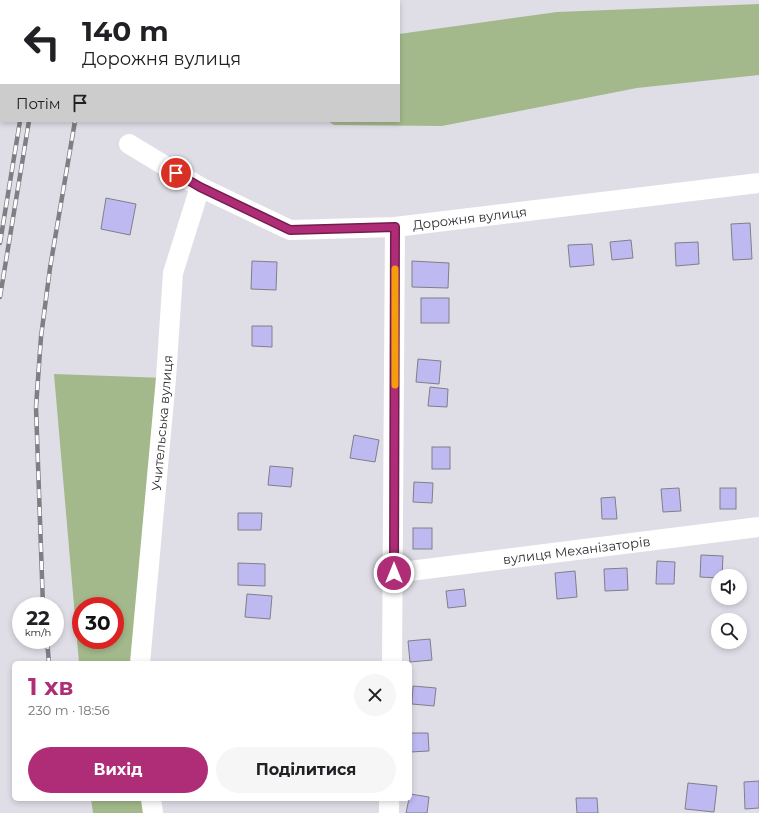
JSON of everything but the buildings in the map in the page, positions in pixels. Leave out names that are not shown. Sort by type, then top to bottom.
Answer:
[{"type":"street","name":"Дорожня вулиця","points":[[129,144],[200,187],[290,230],[395,227],[759,183]]},
{"type":"street","name":"Учительська вулиця","points":[[140,661],[166,378],[173,273],[200,187]]},
{"type":"street","points":[[392,661],[394,573],[395,227]]},
{"type":"street","name":"вулиця Механізаторів","points":[[394,573],[759,527]]},
{"type":"street","points":[[151,801],[153,813]]},
{"type":"street","points":[[389,801],[389,813]]},
{"type":"green space","points":[[759,4],[759,75],[637,88],[442,126],[334,125],[330,122],[400,122],[400,34],[557,12]]},
{"type":"green space","points":[[54,374],[166,378],[140,661],[79,661],[78,649],[124,649],[124,597],[73,597]]},
{"type":"green space","points":[[91,801],[151,801],[153,813],[93,813]]},
{"type":"railway","points":[[0,243],[20,122]]},
{"type":"railway","points":[[0,297],[29,122]]},
{"type":"railway","points":[[43,597],[36,407],[41,337],[50,268],[75,122]]},
{"type":"railway","points":[[48,649],[49,661]]},
{"type":"slow traffic","points":[[395,269],[395,385]]},
{"type":"route","points":[[176,173],[200,187],[290,230],[395,227],[394,573]]}]
